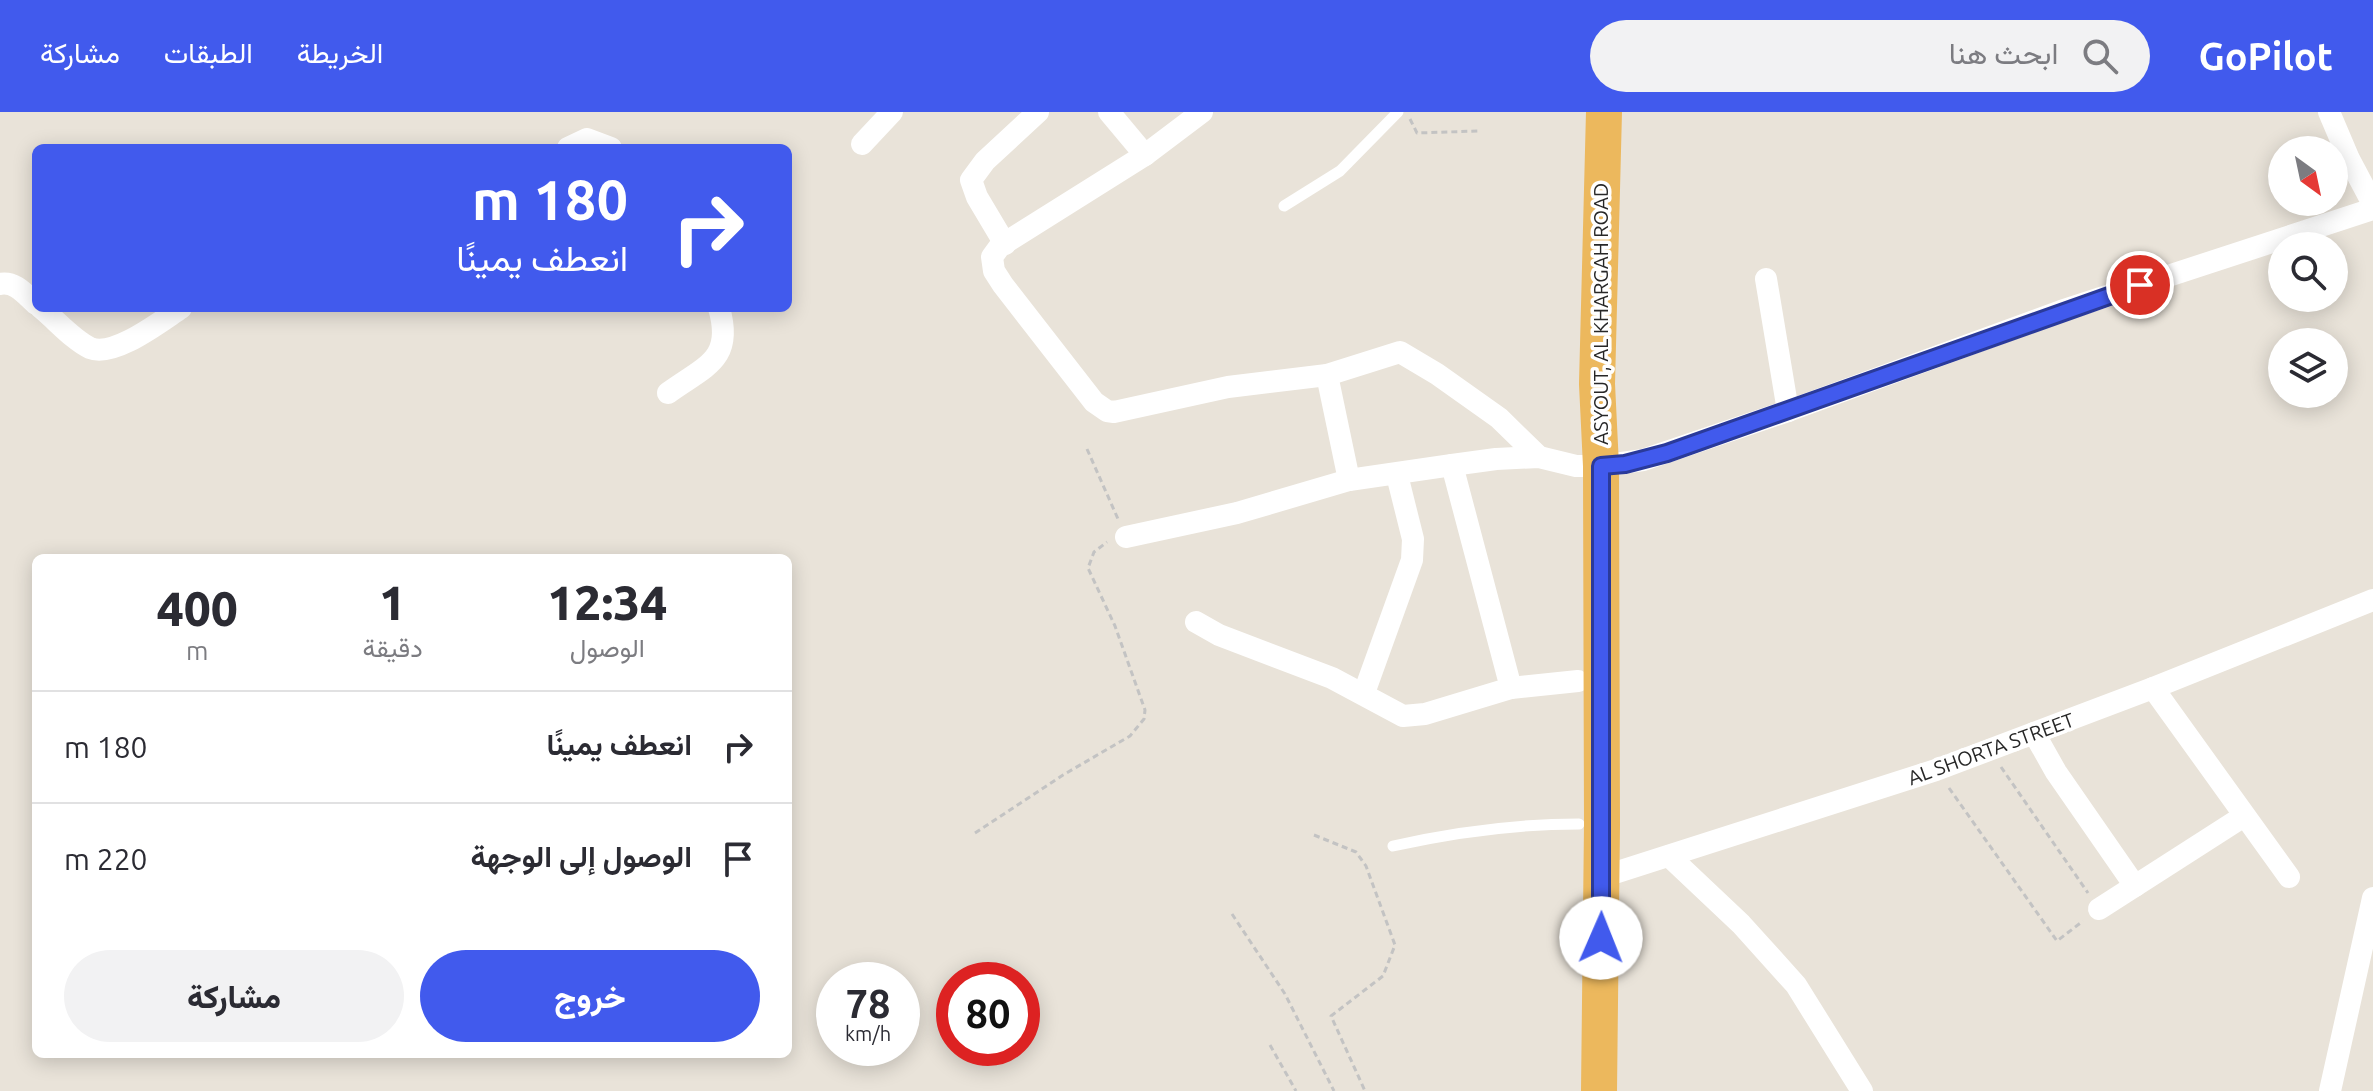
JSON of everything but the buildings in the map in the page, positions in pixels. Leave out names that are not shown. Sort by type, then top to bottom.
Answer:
[{"type":"highway","name":"ASYOUT, AL KHARGAH ROAD","points":[[1574,1091],[1590,825],[1588,466],[1580,112]]},
{"type":"highway","name":"ASYOUT, AL KHARGAH ROAD","points":[[1599,1091],[1602,877],[1590,825],[1578,681],[1588,466],[1597,384],[1604,112]]},
{"type":"street","points":[[862,144],[892,112]]},
{"type":"street","points":[[1005,244],[977,197],[971,180],[985,161],[1038,112]]},
{"type":"street","points":[[1109,112],[1145,155]]},
{"type":"street","points":[[1202,112],[1145,155],[1005,244],[992,257],[994,271],[1094,402],[1114,412],[1228,387],[1327,375],[1394,352],[1407,354],[1499,418],[1539,457]]},
{"type":"street","points":[[1126,537],[1237,513],[1349,480],[1496,459],[1539,457],[1588,466],[1625,464],[1667,453],[2061,311],[2373,206],[2329,112]]},
{"type":"street","points":[[576,144],[587,139],[600,144]]},
{"type":"street","points":[[1766,279],[1788,411]]},
{"type":"street","points":[[0,284],[16,286],[32,300]]},
{"type":"street","points":[[46,312],[89,348],[106,350],[174,312]]},
{"type":"street","points":[[668,393],[720,352],[725,337],[720,312]]},
{"type":"street","points":[[1327,375],[1349,480]]},
{"type":"street","points":[[1452,465],[1511,688]]},
{"type":"street","points":[[1364,693],[1412,560],[1413,539],[1397,475]]},
{"type":"street","name":"AL SHORTA STREET","points":[[1602,877],[1990,751],[2373,600]]},
{"type":"street","points":[[1196,622],[1219,635],[1301,665],[1364,693],[1403,716],[1511,688],[1578,681]]},
{"type":"street","points":[[2153,688],[2289,877]]},
{"type":"street","points":[[2034,733],[2056,772],[2135,886]]},
{"type":"street","points":[[2099,909],[2244,816]]},
{"type":"street","points":[[1669,856],[1741,924],[1796,985],[1856,1087]]},
{"type":"street","points":[[2330,1091],[2373,898]]},
{"type":"lane","points":[[1284,206],[1340,171],[1398,112]]},
{"type":"lane","points":[[1393,846],[1443,834],[1515,826],[1590,825]]},
{"type":"path","points":[[1405,112],[1417,133],[1478,131]]},
{"type":"path","points":[[975,833],[1063,775],[1130,736],[1144,719],[1145,710],[1115,626],[1088,568],[1094,552],[1106,543],[1126,537],[1087,449]]},
{"type":"path","points":[[1936,770],[2057,941],[2099,909],[1990,751]]},
{"type":"path","points":[[1314,835],[1356,852],[1366,866],[1395,945],[1383,976],[1331,1016],[1365,1091]]},
{"type":"path","points":[[1232,914],[1285,994],[1334,1091]]},
{"type":"path","points":[[1270,1045],[1296,1091]]},
{"type":"route","points":[[1601,938],[1601,466],[1625,464],[1667,453],[2140,285]]}]
